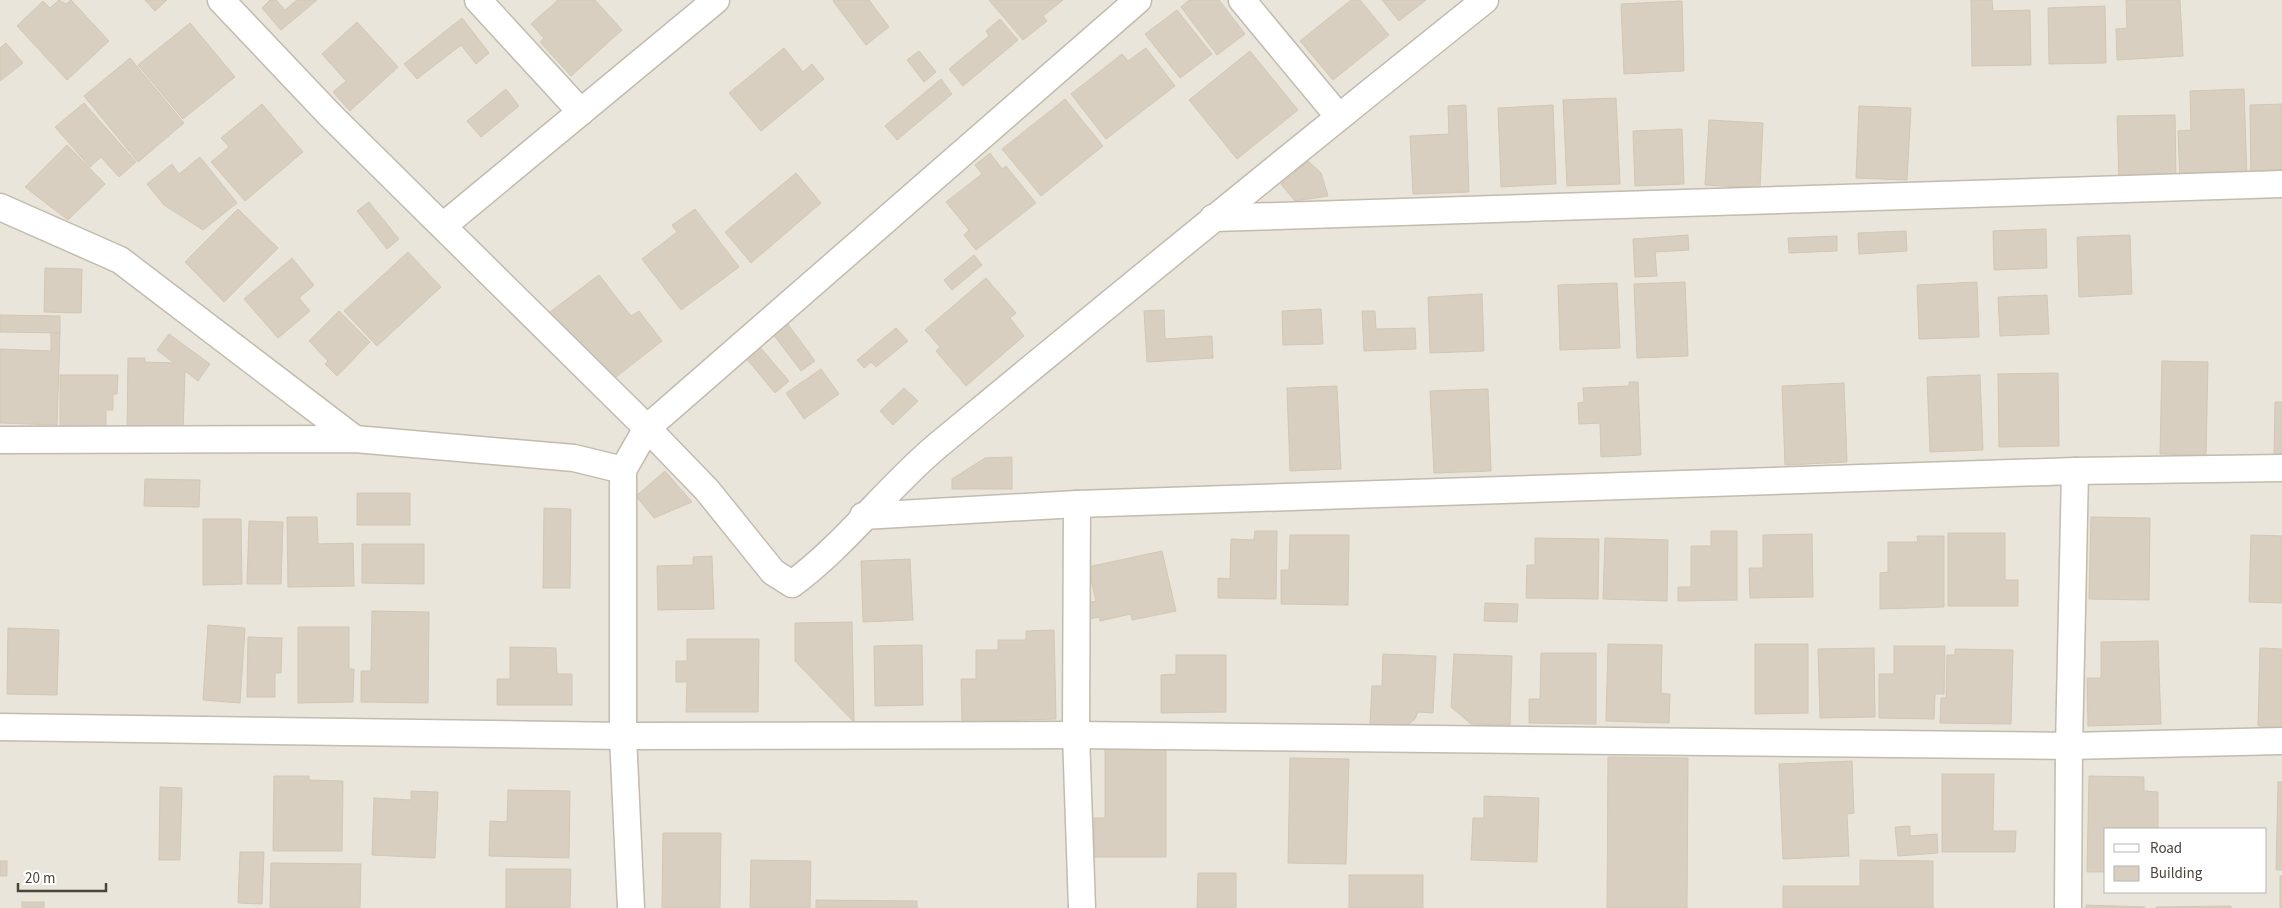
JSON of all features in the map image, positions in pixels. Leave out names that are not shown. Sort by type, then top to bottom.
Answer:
[{"type":"street","points":[[221,0],[330,115],[647,428],[707,490],[773,572],[792,584],[815,567],[913,466],[1213,218],[1485,0]]},
{"type":"street","points":[[478,0],[581,112]]},
{"type":"street","points":[[442,226],[716,0]]},
{"type":"street","points":[[631,908],[624,736],[624,470],[647,428],[1138,0]]},
{"type":"street","points":[[1242,0],[1339,117]]},
{"type":"street","points":[[1213,218],[2282,184]]},
{"type":"street","points":[[0,207],[120,260],[355,439]]},
{"type":"street","points":[[0,440],[355,439],[574,458],[624,470]]},
{"type":"street","points":[[863,516],[1077,504],[2075,471],[2282,468]]},
{"type":"street","points":[[2068,908],[2069,746],[2075,471]]},
{"type":"street","points":[[1077,504],[1076,735],[1082,908]]},
{"type":"street","points":[[0,727],[624,736],[1076,735],[2069,746],[2282,741]]},
{"type":"shaded area","points":[[0,0],[2282,0],[2282,908],[0,908]]},
{"type":"building","points":[[59,0],[66,4],[71,0],[109,41],[67,80],[17,26],[43,1],[50,8]]},
{"type":"building","points":[[145,0],[167,0],[155,11]]},
{"type":"building","points":[[270,0],[276,0],[285,10],[297,0],[317,0],[281,30],[262,8]]},
{"type":"building","points":[[558,0],[595,0],[622,30],[571,76],[540,42],[544,38],[531,24]]},
{"type":"building","points":[[869,0],[889,27],[866,45],[833,1]]},
{"type":"building","points":[[989,0],[1063,0],[1043,16],[1047,21],[1023,40]]},
{"type":"building","points":[[1189,0],[1219,0],[1245,34],[1217,55],[1181,7]]},
{"type":"building","points":[[1351,0],[1360,0],[1389,35],[1333,80],[1300,41]]},
{"type":"building","points":[[1382,0],[1426,0],[1399,21]]},
{"type":"building","points":[[1971,0],[1992,0],[1993,11],[2030,10],[2031,65],[1972,66]]},
{"type":"building","points":[[2126,0],[2180,0],[2183,56],[2117,60],[2116,29],[2127,28]]},
{"type":"building","points":[[1682,1],[1684,71],[1624,74],[1621,4]]},
{"type":"building","points":[[2105,6],[2106,63],[2049,64],[2048,8]]},
{"type":"building","points":[[1177,10],[1212,54],[1180,78],[1145,34]]},
{"type":"building","points":[[462,18],[489,53],[476,64],[461,45],[417,79],[404,64]]},
{"type":"building","points":[[1000,19],[1018,40],[963,86],[949,69],[989,36],[986,31]]},
{"type":"building","points":[[357,22],[398,67],[350,111],[333,92],[346,81],[322,54]]},
{"type":"building","points":[[190,23],[235,77],[183,119],[138,65]]},
{"type":"building","points":[[6,43],[23,63],[0,81],[0,48]]},
{"type":"building","points":[[784,48],[803,72],[812,64],[824,79],[761,131],[729,93]]},
{"type":"building","points":[[1146,48],[1175,86],[1106,139],[1071,94],[1122,54],[1128,61]]},
{"type":"building","points":[[919,51],[936,72],[924,82],[907,60]]},
{"type":"building","points":[[1250,51],[1298,110],[1237,159],[1189,100]]},
{"type":"building","points":[[130,58],[184,123],[138,162],[84,96]]},
{"type":"building","points":[[941,79],[952,94],[897,140],[885,126]]},
{"type":"building","points":[[506,89],[519,106],[481,137],[467,121]]},
{"type":"building","points":[[2244,89],[2247,180],[2180,182],[2178,131],[2191,130],[2190,91]]},
{"type":"building","points":[[1616,98],[1620,184],[1567,186],[1563,100]]},
{"type":"building","points":[[1065,99],[1103,146],[1041,196],[1002,149]]},
{"type":"building","points":[[84,103],[136,162],[119,177],[101,157],[90,167],[55,127]]},
{"type":"building","points":[[262,104],[303,152],[245,201],[211,162],[229,147],[221,138]]},
{"type":"building","points":[[2282,104],[2282,182],[2251,183],[2250,105]]},
{"type":"building","points":[[1466,105],[1469,192],[1413,194],[1410,136],[1449,134],[1448,106]]},
{"type":"building","points":[[1553,105],[1556,184],[1501,187],[1498,108]]},
{"type":"building","points":[[1859,106],[1911,108],[1907,180],[1856,178]]},
{"type":"building","points":[[2175,115],[2176,177],[2119,179],[2117,116]]},
{"type":"building","points":[[1709,120],[1763,123],[1760,188],[1705,185]]},
{"type":"building","points":[[1682,129],[1684,184],[1635,186],[1633,131]]},
{"type":"building","points":[[67,145],[105,184],[68,220],[25,187]]},
{"type":"building","points":[[990,153],[1002,169],[1006,166],[1036,203],[976,250],[964,235],[969,230],[946,202],[982,174],[975,165]]},
{"type":"building","points":[[200,157],[237,203],[203,230],[164,205],[147,184],[172,164],[179,174]]},
{"type":"building","points":[[1308,161],[1321,173],[1328,196],[1295,201],[1281,184]]},
{"type":"building","points":[[796,173],[821,203],[751,263],[725,232]]},
{"type":"building","points":[[369,202],[399,239],[387,249],[357,211]]},
{"type":"building","points":[[238,209],[278,248],[224,302],[185,262]]},
{"type":"building","points":[[695,209],[739,267],[681,310],[642,259],[677,232],[672,225]]},
{"type":"building","points":[[2046,229],[2047,268],[1994,270],[1993,231]]},
{"type":"building","points":[[1906,231],[1907,251],[1859,254],[1858,233]]},
{"type":"building","points":[[1688,235],[1689,250],[1655,252],[1657,276],[1635,277],[1633,239]]},
{"type":"building","points":[[2130,235],[2132,294],[2079,297],[2077,237]]},
{"type":"building","points":[[1837,236],[1837,251],[1789,253],[1788,238]]},
{"type":"building","points":[[408,252],[441,287],[377,346],[344,311]]},
{"type":"building","points":[[974,255],[982,265],[952,290],[944,280]]},
{"type":"building","points":[[292,258],[314,285],[299,298],[310,311],[278,338],[244,299]]},
{"type":"building","points":[[45,268],[82,269],[81,313],[44,312]]},
{"type":"building","points":[[599,275],[631,316],[639,311],[662,341],[598,391],[542,318]]},
{"type":"building","points":[[986,278],[1016,313],[1010,318],[1024,336],[966,386],[936,351],[940,347],[925,330]]},
{"type":"building","points":[[1685,282],[1688,356],[1637,358],[1634,284]]},
{"type":"building","points":[[1977,282],[1979,337],[1919,339],[1917,285]]},
{"type":"building","points":[[1617,283],[1620,348],[1560,350],[1558,285]]},
{"type":"building","points":[[1482,294],[1484,351],[1430,353],[1428,297]]},
{"type":"building","points":[[2047,295],[2049,334],[2000,336],[1998,297]]},
{"type":"building","points":[[1321,309],[1323,344],[1283,345],[1282,311]]},
{"type":"building","points":[[1164,310],[1165,339],[1212,336],[1213,358],[1147,362],[1144,311]]},
{"type":"building","points":[[339,311],[370,342],[337,376],[325,364],[328,361],[309,341]]},
{"type":"building","points":[[1362,311],[1375,311],[1376,329],[1415,328],[1416,349],[1364,351]]},
{"type":"building","points":[[0,315],[60,316],[60,333],[0,332]]},
{"type":"building","points":[[787,323],[815,361],[801,371],[773,334]]},
{"type":"building","points":[[896,328],[908,341],[876,367],[871,362],[864,368],[857,360]]},
{"type":"building","points":[[51,333],[60,333],[57,425],[0,423],[0,349],[51,351]]},
{"type":"building","points":[[169,334],[210,364],[198,381],[185,371],[183,432],[127,431],[128,358],[145,358],[145,362],[174,363],[157,350]]},
{"type":"building","points":[[759,346],[789,381],[775,393],[745,357]]},
{"type":"building","points":[[2162,361],[2208,362],[2206,455],[2160,454]]},
{"type":"building","points":[[821,369],[839,394],[804,419],[786,393]]},
{"type":"building","points":[[2058,373],[2059,446],[1999,447],[1998,374]]},
{"type":"building","points":[[60,375],[118,375],[117,394],[113,394],[113,410],[106,410],[106,431],[60,431]]},
{"type":"building","points":[[1980,375],[1983,450],[1930,452],[1927,377]]},
{"type":"building","points":[[1629,382],[1638,382],[1641,455],[1601,457],[1600,423],[1579,424],[1578,403],[1584,402],[1583,388],[1629,386]]},
{"type":"building","points":[[1844,383],[1847,462],[1785,465],[1782,386]]},
{"type":"building","points":[[1337,386],[1341,469],[1290,471],[1287,388]]},
{"type":"building","points":[[904,388],[918,401],[893,425],[880,411]]},
{"type":"building","points":[[1488,389],[1491,471],[1434,473],[1430,391]]},
{"type":"building","points":[[2275,402],[2282,402],[2282,457],[2274,457]]},
{"type":"building","points":[[1012,457],[1012,489],[952,489],[952,479],[985,458]]},
{"type":"building","points":[[665,471],[692,502],[654,518],[636,496]]},
{"type":"building","points":[[145,479],[200,480],[199,507],[144,506]]},
{"type":"building","points":[[357,493],[410,493],[410,525],[357,525]]},
{"type":"building","points":[[544,508],[571,509],[570,588],[543,588]]},
{"type":"building","points":[[287,517],[317,517],[318,544],[353,543],[354,586],[288,587]]},
{"type":"building","points":[[2091,517],[2150,518],[2149,600],[2089,599]]},
{"type":"building","points":[[203,519],[241,519],[242,584],[203,585]]},
{"type":"building","points":[[249,521],[283,522],[281,584],[247,584]]},
{"type":"building","points":[[1255,531],[1277,531],[1276,599],[1218,598],[1218,578],[1230,579],[1231,539],[1254,540]]},
{"type":"building","points":[[1711,531],[1737,531],[1737,600],[1678,601],[1678,587],[1691,587],[1691,546],[1711,546]]},
{"type":"building","points":[[1948,533],[2005,533],[2005,580],[2018,580],[2018,606],[1948,606]]},
{"type":"building","points":[[1812,534],[1813,597],[1750,598],[1749,568],[1763,568],[1763,535]]},
{"type":"building","points":[[1290,535],[1349,535],[1348,605],[1281,604],[1281,570],[1289,570]]},
{"type":"building","points":[[2251,535],[2282,536],[2282,603],[2249,602]]},
{"type":"building","points":[[1917,536],[1944,536],[1944,607],[1880,609],[1880,573],[1888,572],[1888,542],[1918,542]]},
{"type":"building","points":[[1535,538],[1599,539],[1598,599],[1526,598],[1527,565],[1535,565]]},
{"type":"building","points":[[1605,538],[1668,540],[1667,601],[1603,599]]},
{"type":"building","points":[[362,544],[424,544],[424,584],[362,583]]},
{"type":"building","points":[[1162,551],[1176,611],[1132,620],[1131,614],[1100,621],[1099,617],[1075,622],[1072,606],[1096,601],[1088,567]]},
{"type":"building","points":[[712,556],[714,609],[658,610],[657,566],[693,565],[693,557]]},
{"type":"building","points":[[910,559],[913,620],[863,622],[861,561]]},
{"type":"building","points":[[1485,603],[1518,604],[1517,622],[1484,621]]},
{"type":"building","points":[[372,611],[429,612],[428,703],[361,702],[361,671],[371,671]]},
{"type":"building","points":[[852,622],[854,722],[795,661],[795,623]]},
{"type":"building","points":[[208,625],[245,628],[240,703],[203,700]]},
{"type":"building","points":[[298,627],[349,627],[349,669],[354,669],[353,702],[298,703]]},
{"type":"building","points":[[8,628],[59,630],[57,695],[7,694]]},
{"type":"building","points":[[1054,630],[1056,719],[962,722],[961,679],[976,679],[976,650],[998,650],[998,640],[1026,640],[1026,631]]},
{"type":"building","points":[[248,637],[282,638],[281,673],[275,673],[275,697],[247,697]]},
{"type":"building","points":[[687,639],[759,639],[758,712],[686,712],[687,682],[676,682],[676,661],[687,661]]},
{"type":"building","points":[[2158,641],[2161,724],[2088,726],[2087,678],[2101,678],[2101,642]]},
{"type":"building","points":[[1608,644],[1662,645],[1661,693],[1670,694],[1669,723],[1606,721]]},
{"type":"building","points":[[1755,644],[1808,644],[1808,713],[1755,714]]},
{"type":"building","points":[[922,645],[923,705],[875,706],[874,646]]},
{"type":"building","points":[[1894,646],[1945,646],[1944,694],[1935,694],[1934,719],[1879,718],[1879,674],[1894,674]]},
{"type":"building","points":[[510,647],[556,648],[557,674],[572,674],[572,705],[497,705],[497,679],[510,679]]},
{"type":"building","points":[[1874,648],[1875,717],[1820,718],[1818,649]]},
{"type":"building","points":[[2260,648],[2282,649],[2282,727],[2258,726]]},
{"type":"building","points":[[1955,649],[2013,650],[2011,724],[1940,723],[1941,698],[1946,698],[1947,655],[1955,655]]},
{"type":"building","points":[[1541,653],[1596,653],[1596,724],[1529,723],[1529,699],[1540,699]]},
{"type":"building","points":[[1383,654],[1436,656],[1433,713],[1418,712],[1415,719],[1406,726],[1370,724],[1372,686],[1382,686]]},
{"type":"building","points":[[1454,654],[1512,656],[1510,725],[1471,724],[1451,707]]},
{"type":"building","points":[[1176,655],[1226,655],[1226,712],[1161,713],[1161,675],[1176,674]]},
{"type":"building","points":[[1105,748],[1166,748],[1166,857],[1094,857],[1094,818],[1105,818]]},
{"type":"building","points":[[1608,757],[1688,758],[1687,908],[1607,908]]},
{"type":"building","points":[[1290,758],[1349,759],[1346,864],[1288,863]]},
{"type":"building","points":[[1852,761],[1854,813],[1847,814],[1849,856],[1783,859],[1779,764]]},
{"type":"building","points":[[1942,774],[1994,774],[1993,831],[2016,831],[2015,852],[1942,852]]},
{"type":"building","points":[[274,776],[309,776],[309,780],[343,781],[342,851],[273,851]]},
{"type":"building","points":[[2089,776],[2144,777],[2144,791],[2158,792],[2158,828],[2104,828],[2104,872],[2087,872]]},
{"type":"building","points":[[2278,782],[2282,782],[2282,870],[2276,870]]},
{"type":"building","points":[[160,787],[182,788],[180,860],[159,860]]},
{"type":"building","points":[[508,790],[570,791],[569,858],[489,856],[490,821],[507,822]]},
{"type":"building","points":[[411,791],[438,792],[435,858],[372,855],[374,798],[411,800]]},
{"type":"building","points":[[1484,796],[1539,798],[1537,862],[1471,860],[1473,818],[1484,818]]},
{"type":"building","points":[[1910,826],[1910,836],[1937,834],[1938,853],[1898,856],[1895,827]]},
{"type":"building","points":[[663,833],[721,833],[720,908],[662,908]]},
{"type":"building","points":[[240,852],[264,852],[262,904],[238,903]]},
{"type":"building","points":[[751,860],[811,861],[810,908],[750,908]]},
{"type":"building","points":[[1860,860],[1933,861],[1933,908],[1783,908],[1783,886],[1860,886]]},
{"type":"building","points":[[0,861],[7,861],[7,876],[0,876]]},
{"type":"building","points":[[271,863],[361,864],[360,908],[270,908]]},
{"type":"building","points":[[506,869],[571,869],[570,908],[506,908]]},
{"type":"building","points":[[1198,873],[1236,873],[1236,908],[1197,908]]},
{"type":"building","points":[[1349,875],[1423,875],[1423,908],[1349,908]]},
{"type":"building","points":[[2280,876],[2282,876],[2282,908],[2280,908]]},
{"type":"building","points":[[816,900],[917,901],[917,908],[816,908]]},
{"type":"building","points":[[22,902],[44,902],[44,908],[22,908]]},
{"type":"building","points":[[2086,905],[2145,907],[2145,908],[2086,908]]},
{"type":"building","points":[[2231,906],[2231,908],[2156,908],[2156,907]]}]
